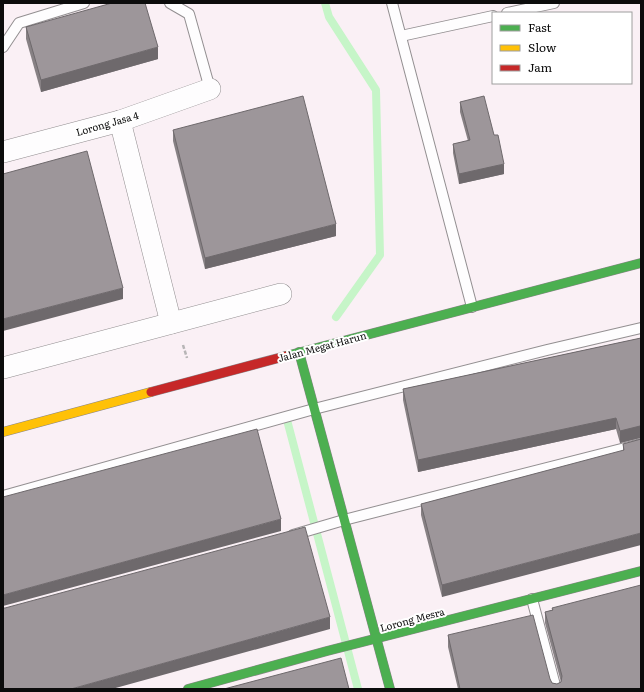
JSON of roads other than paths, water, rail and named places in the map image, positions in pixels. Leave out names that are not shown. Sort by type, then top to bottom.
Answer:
[{"type":"street","name":"Lorong Jasa 4","points":[[4,149],[120,121],[210,89]]},
{"type":"street","points":[[120,121],[174,322]]},
{"type":"street","name":"Jalan Megat Harun","points":[[3,432],[472,306],[641,263]]},
{"type":"street","points":[[3,368],[281,294]]},
{"type":"street","points":[[299,352],[390,689]]},
{"type":"street","name":"Lorong Mesra","points":[[188,689],[327,651],[641,571]]},
{"type":"lane","points":[[3,47],[20,23],[84,3]]},
{"type":"lane","points":[[170,3],[189,14]]},
{"type":"lane","points":[[187,3],[210,89]]},
{"type":"lane","points":[[392,3],[472,306]]},
{"type":"lane","points":[[512,12],[554,3]]},
{"type":"lane","points":[[401,36],[492,16]]},
{"type":"lane","points":[[3,496],[314,409],[547,350],[641,328]]},
{"type":"lane","points":[[285,537],[344,520],[641,444]]},
{"type":"lane","points":[[532,599],[556,689]]},
{"type":"waterway","points":[[325,3],[329,17],[376,90],[380,255],[336,317]]},
{"type":"waterway","points":[[287,420],[358,689]]}]
